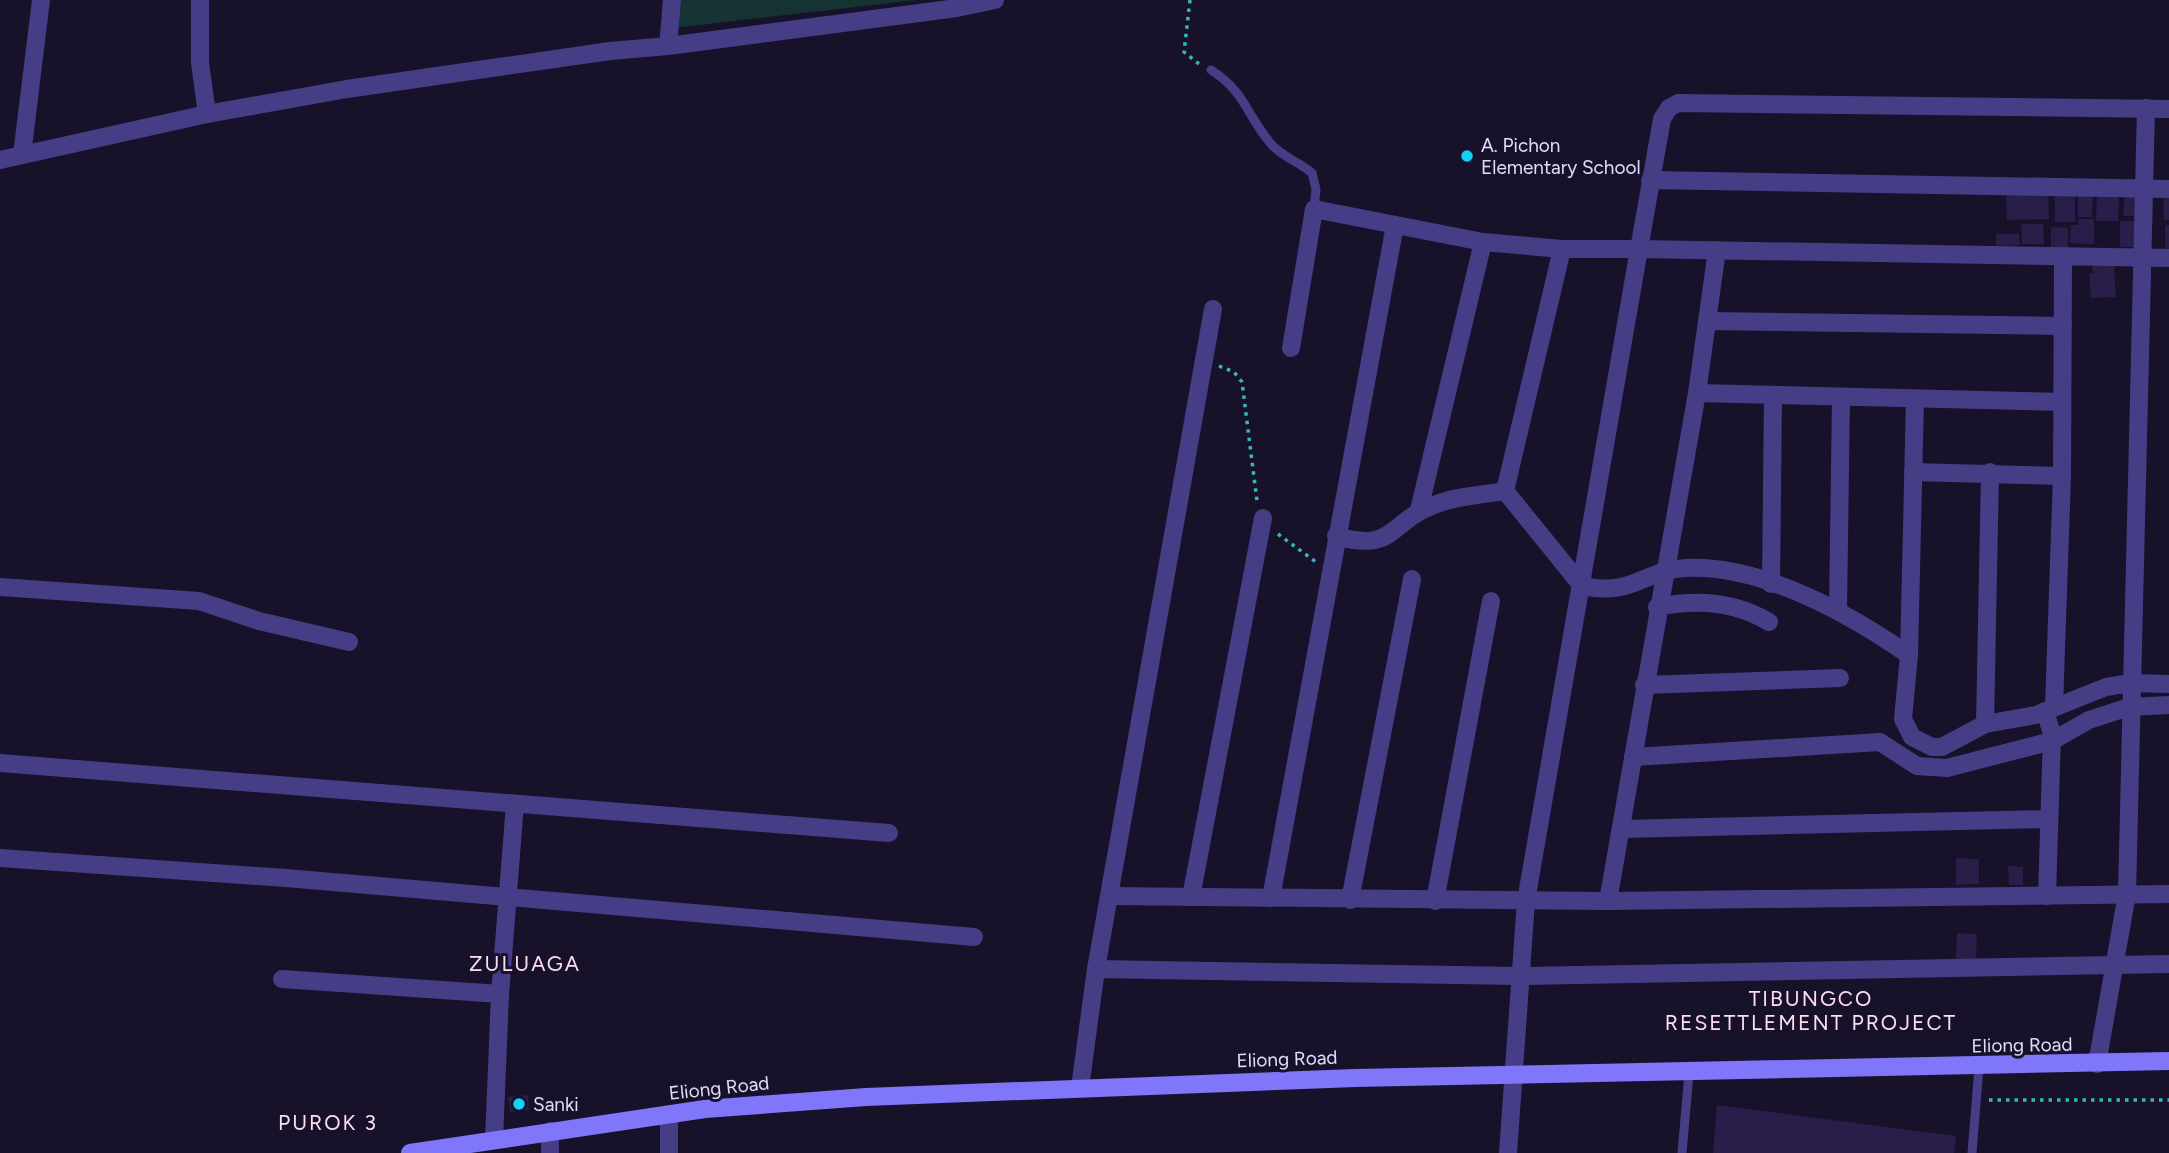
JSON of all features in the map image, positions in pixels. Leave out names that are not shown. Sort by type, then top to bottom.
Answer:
[{"type":"main road","name":"Eliong Road","points":[[410,1153],[741,1105],[1080,1088],[1513,1075],[2169,1061]]},
{"type":"street","points":[[22,155],[41,0]]},
{"type":"street","points":[[200,0],[200,63],[206,114]]},
{"type":"street","points":[[668,46],[672,0]]},
{"type":"street","points":[[0,160],[206,114],[490,67],[957,8],[995,0]]},
{"type":"street","points":[[1508,1153],[1526,901],[1662,119],[1669,108],[1678,103],[2169,108]]},
{"type":"street","points":[[2097,1064],[2127,894],[2129,707],[2146,108]]},
{"type":"street","points":[[1650,180],[2169,189]]},
{"type":"street","points":[[1291,348],[1314,209],[1483,242],[1562,249],[2169,258]]},
{"type":"street","points":[[1271,898],[1395,225]]},
{"type":"street","points":[[1419,510],[1483,242]]},
{"type":"street","points":[[1505,491],[1562,249]]},
{"type":"street","points":[[1608,901],[1657,607],[1697,394],[1717,250]]},
{"type":"street","points":[[2048,896],[2050,720],[2062,476],[2063,256]]},
{"type":"street","points":[[1080,1088],[1096,969],[1213,309]]},
{"type":"street","points":[[1708,321],[2063,326]]},
{"type":"street","points":[[1697,394],[2062,402]]},
{"type":"street","points":[[1770,584],[1773,395]]},
{"type":"street","points":[[1838,610],[1841,397]]},
{"type":"street","points":[[1915,399],[1909,655],[1903,719],[1912,737],[1932,747],[1942,747],[1953,744],[1985,724],[2089,720],[2129,707],[2169,705]]},
{"type":"street","points":[[1913,472],[2062,476]]},
{"type":"street","points":[[1985,724],[1990,472]]},
{"type":"street","points":[[1336,536],[1375,542],[1395,531],[1419,510],[1439,503],[1505,491]]},
{"type":"street","points":[[1505,491],[1582,586],[1622,589],[1664,572],[1685,568],[1713,570],[1770,584],[1838,610],[1909,655]]},
{"type":"street","points":[[1191,897],[1263,518]]},
{"type":"street","points":[[1350,900],[1412,579]]},
{"type":"street","points":[[0,587],[199,601],[259,621],[349,642]]},
{"type":"street","points":[[1435,901],[1491,601]]},
{"type":"street","points":[[1657,607],[1702,601],[1737,607],[1769,622]]},
{"type":"street","points":[[1644,685],[1840,678]]},
{"type":"street","points":[[1633,757],[1880,742],[1917,766],[1947,768],[2050,720],[2083,693],[2131,683],[2169,684]]},
{"type":"street","points":[[0,763],[889,833]]},
{"type":"street","points":[[494,1140],[500,994],[515,804]]},
{"type":"street","points":[[1621,829],[2049,820]]},
{"type":"street","points":[[0,858],[974,937]]},
{"type":"street","points":[[1110,896],[1608,901],[2169,894]]},
{"type":"street","points":[[1096,969],[1519,976],[2169,964]]},
{"type":"street","points":[[282,979],[500,994]]},
{"type":"street","points":[[669,1114],[670,1153]]},
{"type":"street","points":[[550,1131],[550,1153]]},
{"type":"lane","points":[[1210,70],[1232,86],[1250,108],[1275,148],[1312,173],[1316,189],[1314,209]]},
{"type":"lane","points":[[1972,1153],[1979,1067]]},
{"type":"lane","points":[[1682,1153],[1689,1073]]},
{"type":"path","points":[[1190,0],[1184,52],[1210,70]]},
{"type":"path","points":[[1203,363],[1234,372],[1242,382],[1252,481],[1263,518],[1291,545],[1330,570]]},
{"type":"path","points":[[1977,1101],[2169,1100]]},
{"type":"green space","points":[[676,0],[917,0],[673,28]]},
{"type":"building","points":[[2048,190],[2049,219],[2007,220],[2006,191]]},
{"type":"building","points":[[2055,191],[2075,192],[2075,222],[2055,222]]},
{"type":"building","points":[[2078,192],[2093,192],[2092,217],[2078,217]]},
{"type":"building","points":[[2125,192],[2141,194],[2140,216],[2123,216]]},
{"type":"building","points":[[2097,193],[2119,195],[2118,221],[2096,221]]},
{"type":"building","points":[[2163,193],[2169,193],[2169,220],[2164,220]]},
{"type":"building","points":[[2078,219],[2094,219],[2094,244],[2070,243],[2071,225],[2078,225]]},
{"type":"building","points":[[2120,221],[2141,221],[2141,247],[2120,247]]},
{"type":"building","points":[[2021,224],[2043,224],[2044,244],[2022,244]]},
{"type":"building","points":[[2165,225],[2169,225],[2169,249],[2165,249]]},
{"type":"building","points":[[2051,227],[2068,228],[2068,248],[2051,248]]},
{"type":"building","points":[[1996,234],[2019,234],[2020,245],[1996,246]]},
{"type":"building","points":[[2092,266],[2114,266],[2116,297],[2091,298],[2089,273],[2093,273]]},
{"type":"building","points":[[1956,858],[1979,859],[1979,884],[1956,885]]},
{"type":"building","points":[[2008,866],[2023,867],[2023,885],[2009,885]]},
{"type":"building","points":[[1957,933],[1977,934],[1976,962],[1956,961]]},
{"type":"building","name":"Sanki","points":[[528,1095],[529,1110],[510,1112],[508,1097]]},
{"type":"building","points":[[1717,1105],[1956,1136],[1954,1153],[1713,1153]]},
{"type":"place","name":"A. Pichon Elementary School","points":[[1467,156]]},
{"type":"place","name":"Sanki","points":[[519,1104]]},
{"type":"district","name":"ZULUAGA","points":[[525,963]]},
{"type":"district","name":"TIBUNGCO RESETTLEMENT PROJECT","points":[[1811,1010]]},
{"type":"district","name":"PUROK 3","points":[[328,1122]]}]
